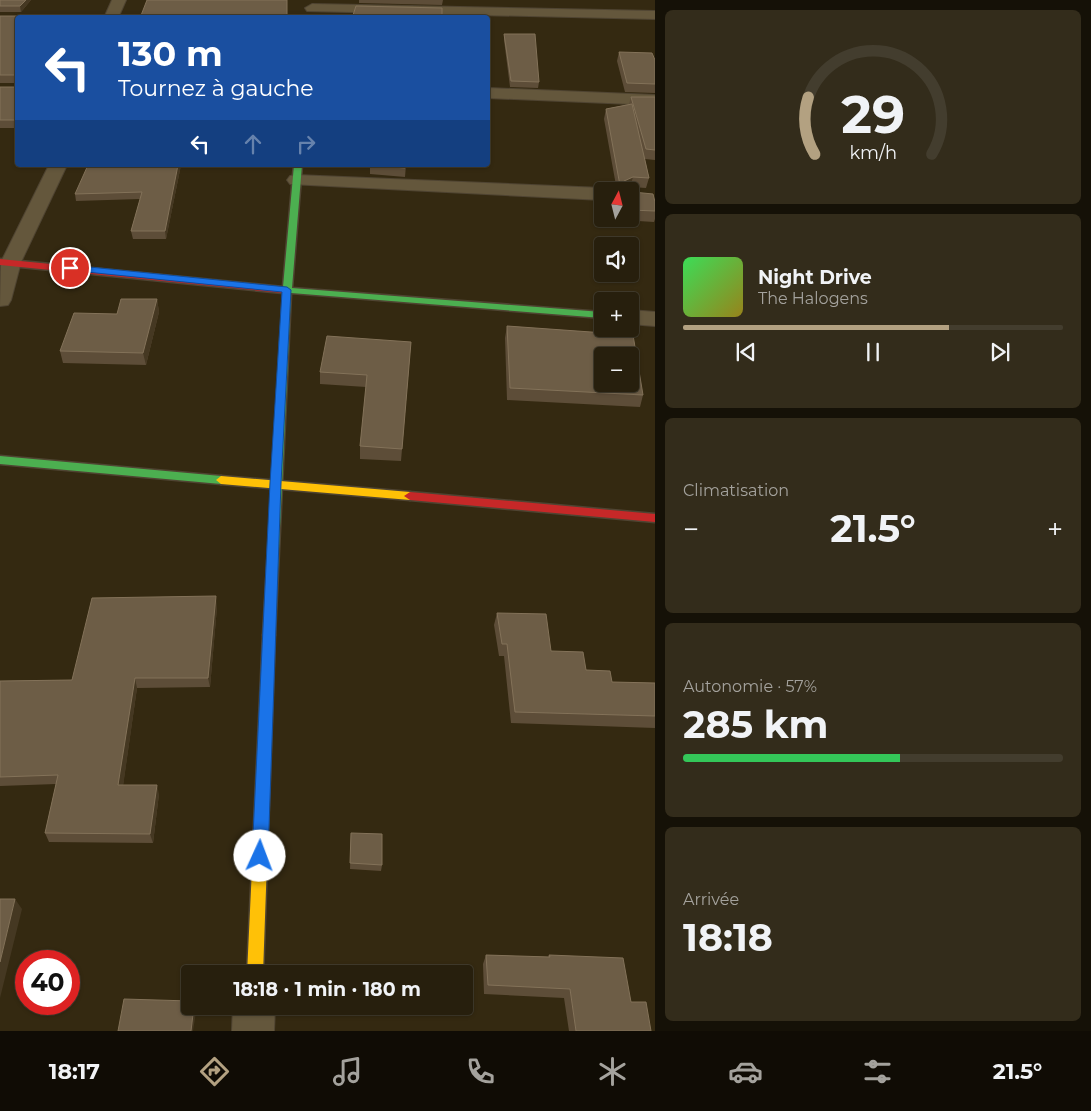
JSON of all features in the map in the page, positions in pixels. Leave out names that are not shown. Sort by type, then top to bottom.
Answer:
[{"type":"street","points":[[112,15],[118,0]]},
{"type":"street","points":[[312,9],[488,7],[655,15]]},
{"type":"street","points":[[490,92],[655,100]]},
{"type":"street","points":[[0,300],[6,262],[57,167]]},
{"type":"street","points":[[255,965],[276,483],[287,290],[297,172],[594,193]]},
{"type":"street","points":[[6,262],[287,290],[594,314]]},
{"type":"street","points":[[639,318],[655,319]]},
{"type":"street","points":[[0,460],[655,518]]},
{"type":"street","points":[[253,1031],[254,1015]]},
{"type":"building","points":[[0,0],[26,0],[20,6],[0,6]]},
{"type":"building","points":[[147,0],[287,0],[287,15],[141,15]]},
{"type":"building","points":[[356,6],[442,8],[442,15],[353,15]]},
{"type":"building","points":[[0,16],[15,16],[15,75],[0,75]]},
{"type":"building","points":[[504,34],[535,34],[539,82],[511,81]]},
{"type":"building","points":[[619,52],[652,53],[655,60],[655,84],[627,83]]},
{"type":"building","points":[[0,87],[15,87],[15,120],[0,120]]},
{"type":"building","points":[[631,97],[655,97],[655,150],[646,149]]},
{"type":"building","points":[[632,104],[649,178],[633,177],[624,181],[631,182],[619,182],[606,109]]},
{"type":"building","points":[[87,167],[178,167],[165,231],[131,231],[142,192],[75,194]]},
{"type":"building","points":[[639,193],[653,194],[655,211],[639,210]]},
{"type":"building","points":[[121,299],[157,299],[143,353],[60,351],[74,313],[117,314]]},
{"type":"building","points":[[507,326],[594,332],[594,337],[633,337],[635,347],[594,347],[594,392],[639,392],[639,371],[643,395],[510,388]]},
{"type":"building","points":[[327,336],[411,342],[402,449],[360,446],[367,375],[320,372]]},
{"type":"building","points":[[216,596],[208,678],[135,678],[118,785],[157,785],[150,834],[45,833],[58,775],[0,777],[0,681],[72,680],[92,598]]},
{"type":"building","points":[[497,613],[546,614],[551,651],[583,652],[586,670],[610,671],[612,682],[655,683],[655,716],[515,712],[507,644],[502,644]]},
{"type":"building","points":[[351,833],[382,834],[382,865],[350,863]]},
{"type":"building","points":[[0,899],[15,899],[0,962]]},
{"type":"building","points":[[486,955],[623,958],[631,1002],[646,1002],[651,1031],[576,1031],[570,989],[488,985]]},
{"type":"building","points":[[124,999],[181,1001],[181,1015],[193,1015],[191,1031],[118,1031]]},
{"type":"traffic: fast","points":[[269,635],[287,290],[298,167]]},
{"type":"traffic: fast","points":[[283,290],[594,314]]},
{"type":"traffic: fast","points":[[0,460],[221,480]]},
{"type":"traffic: slow","points":[[221,480],[410,496]]},
{"type":"traffic: slow","points":[[255,965],[269,635]]},
{"type":"traffic: jam","points":[[0,262],[283,290]]},
{"type":"traffic: jam","points":[[410,496],[655,518]]},
{"type":"route","points":[[70,268],[287,290],[276,483],[260,856]]}]
